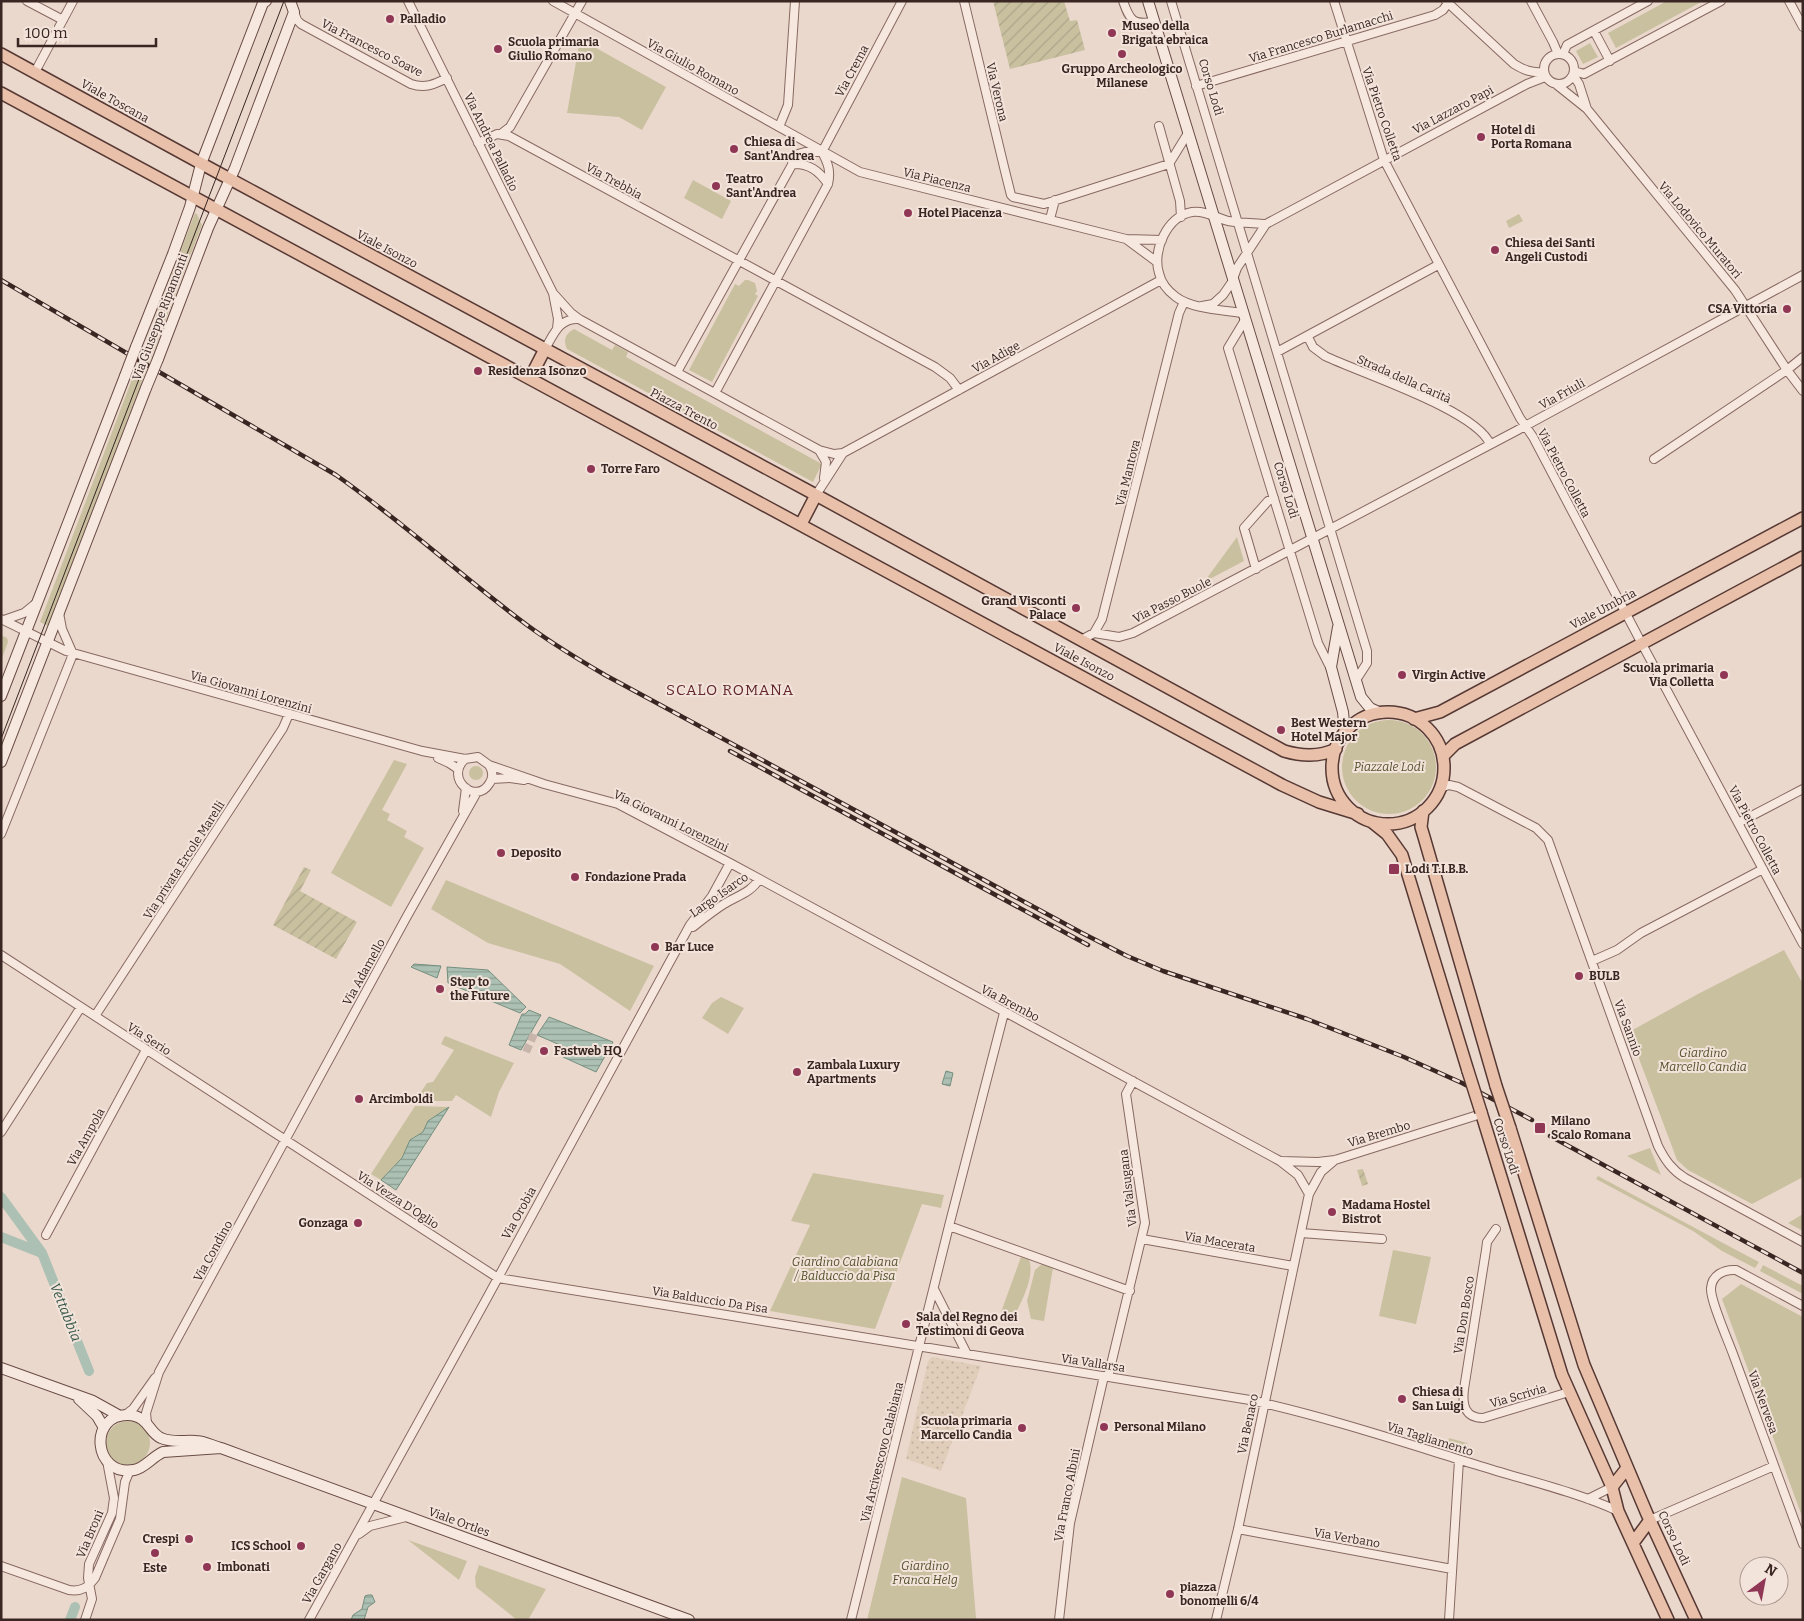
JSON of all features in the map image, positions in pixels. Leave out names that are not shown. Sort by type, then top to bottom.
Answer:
[{"type":"main road","name":"Viale Toscana","points":[[1,54],[216,172]]},
{"type":"main road","points":[[1,93],[801,524],[816,496]]},
{"type":"main road","name":"Viale Isonzo","points":[[216,172],[546,349]]},
{"type":"main road","points":[[530,378],[546,349]]},
{"type":"main road","name":"Piazza Trento","points":[[546,349],[816,496]]},
{"type":"main road","name":"Viale Isonzo","points":[[816,496],[1284,751],[1307,755],[1336,749]]},
{"type":"main road","name":"Viale Umbria","points":[[1414,719],[1440,712],[1803,518]]},
{"type":"main road","name":"Viale Isonzo","points":[[801,524],[1282,785],[1319,802],[1364,817]]},
{"type":"main road","points":[[1442,756],[1455,744],[1803,557]]},
{"type":"main road","points":[[1381,713],[1398,713],[1414,719],[1426,727],[1437,741],[1442,756],[1444,772],[1440,788],[1431,804],[1411,818],[1394,823],[1383,823],[1364,817],[1346,804],[1336,785],[1333,765],[1336,749],[1345,733],[1361,719],[1381,713]]},
{"type":"main road","name":"Corso Lodi","points":[[1423,811],[1421,827],[1425,842],[1496,1086],[1584,1365],[1627,1468],[1696,1620]]},
{"type":"main road","name":"Corso Lodi","points":[[1364,817],[1384,831],[1402,854],[1543,1317],[1569,1392],[1612,1487],[1618,1511],[1668,1620]]},
{"type":"main road","points":[[1612,1487],[1627,1468]]},
{"type":"main road","points":[[1633,1543],[1650,1520]]},
{"type":"street","points":[[27,1],[63,20]]},
{"type":"street","points":[[35,72],[73,1]]},
{"type":"street","points":[[290,1],[294,12]]},
{"type":"street","name":"Via Andrea Palladio","points":[[408,1],[553,293]]},
{"type":"street","name":"Via Giulio Romano","points":[[553,1],[822,152]]},
{"type":"street","points":[[478,143],[492,135],[501,134],[510,127],[582,1]]},
{"type":"street","points":[[779,127],[788,105],[795,1]]},
{"type":"street","name":"Via Crema","points":[[822,152],[902,1]]},
{"type":"street","name":"Via Verona","points":[[964,1],[1009,188],[1013,197],[1041,204],[1055,200]]},
{"type":"street","points":[[1123,1],[1128,16],[1132,20],[1143,24],[1154,22]]},
{"type":"street","name":"Corso Lodi","points":[[1148,1],[1356,680],[1365,703],[1370,708],[1381,713]]},
{"type":"street","name":"Corso Lodi","points":[[1170,1],[1368,654],[1367,663],[1356,680]]},
{"type":"street","name":"Via Pietro Colletta","points":[[1334,1],[1384,160],[1438,265],[1520,418],[1534,437],[1625,612],[1803,944]]},
{"type":"street","points":[[1531,1],[1560,54],[1571,60],[1574,73]]},
{"type":"street","points":[[1544,74],[1545,62],[1553,55],[1560,54],[1567,45],[1648,1]]},
{"type":"street","points":[[1574,73],[1584,74],[1721,1]]},
{"type":"street","points":[[1789,1],[1803,27]]},
{"type":"street","name":"Via Giuseppe Ripamonti","points":[[1,696],[173,254],[202,164],[263,2]]},
{"type":"street","points":[[1447,2],[1514,64],[1534,73],[1544,74],[1552,83],[1557,85],[1567,82],[1574,73]]},
{"type":"street","name":"Via Francesco Burlamacchi","points":[[1196,86],[1435,15],[1443,10],[1447,2]]},
{"type":"street","name":"Via Francesco Soave","points":[[294,12],[301,24],[416,86],[429,86],[447,78]]},
{"type":"street","name":"Via Giuseppe Ripamonti","points":[[1,762],[146,388],[230,180],[294,12]]},
{"type":"street","points":[[1594,31],[1610,61]]},
{"type":"street","name":"Via Lodovico Muratori","points":[[1574,73],[1588,109]]},
{"type":"street","name":"Via Lazzaro Papi","points":[[1232,279],[1266,224],[1544,74]]},
{"type":"street","name":"Via Lodovico Muratori","points":[[1557,85],[1588,109],[1735,290],[1787,370],[1803,391]]},
{"type":"street","points":[[1159,126],[1180,201],[1180,217]]},
{"type":"street","points":[[1050,219],[1055,200],[1169,164],[1188,133]]},
{"type":"street","name":"Via Trebbia","points":[[501,134],[509,136],[739,262]]},
{"type":"street","points":[[677,372],[798,154],[822,152],[829,167],[828,184],[715,393]]},
{"type":"street","name":"Via Piacenza","points":[[822,152],[860,172],[1126,239],[1162,240]]},
{"type":"street","points":[[792,164],[812,168],[828,184]]},
{"type":"street","points":[[1244,316],[1184,302],[1171,292],[1161,280],[1157,262],[1162,240],[1169,228],[1180,217],[1194,212],[1238,222],[1266,224]]},
{"type":"street","name":"Via Piacenza","points":[[1126,239],[1157,262]]},
{"type":"street","points":[[739,262],[935,368],[950,378],[959,390]]},
{"type":"street","points":[[1277,352],[1308,337],[1438,265]]},
{"type":"street","name":"Via Friuli","points":[[1330,529],[1526,426],[1803,275]]},
{"type":"street","points":[[1202,306],[1213,304],[1220,298],[1232,279]]},
{"type":"street","name":"Via Adige","points":[[842,454],[1161,280]]},
{"type":"street","points":[[553,293],[570,313],[579,319],[819,450],[842,454]]},
{"type":"street","points":[[546,349],[556,329],[558,319],[553,293]]},
{"type":"street","name":"Via Mantova","points":[[1094,633],[1100,624],[1104,612],[1184,302]]},
{"type":"street","name":"Corso Lodi","points":[[1244,316],[1228,348],[1318,642],[1331,670],[1343,712],[1345,733]]},
{"type":"street","points":[[556,329],[564,322],[579,319]]},
{"type":"street","name":"Strada della Carità","points":[[1308,337],[1313,348],[1325,356],[1427,399],[1463,418],[1484,433],[1490,444]]},
{"type":"street","points":[[1654,459],[1787,370],[1803,357]]},
{"type":"street","points":[[819,450],[826,462],[824,482]]},
{"type":"street","points":[[816,496],[842,454]]},
{"type":"street","points":[[1256,569],[1244,528],[1268,501],[1274,498]]},
{"type":"street","name":"Via Passo Buole","points":[[1094,633],[1119,637],[1127,636],[1330,529]]},
{"type":"street","points":[[2,619],[24,613],[36,602]]},
{"type":"street","points":[[1,834],[73,654],[64,634],[59,612]]},
{"type":"street","points":[[2,619],[47,643]]},
{"type":"street","name":"Corso Lodi","points":[[1331,670],[1339,623]]},
{"type":"street","points":[[1081,640],[1094,633]]},
{"type":"street","name":"Via Giovanni Lorenzini","points":[[47,643],[73,654],[422,751],[465,759],[478,757],[489,764],[544,784],[618,804],[730,863]]},
{"type":"street","name":"Via privata Ercole Marelli","points":[[95,1016],[283,728],[289,714]]},
{"type":"street","name":"Via Giovanni Lorenzini","points":[[422,751],[446,761],[458,769]]},
{"type":"street","points":[[465,759],[458,769],[459,780],[466,788],[477,792]]},
{"type":"street","points":[[462,816],[477,792],[486,788],[492,779],[489,764]]},
{"type":"street","name":"Via Giovanni Lorenzini","points":[[492,779],[510,778],[544,784]]},
{"type":"street","name":"Via Sannio","points":[[1440,788],[1449,785],[1458,787],[1536,828],[1547,837],[1658,1146],[1667,1163],[1685,1178],[1803,1242]]},
{"type":"street","points":[[462,816],[466,788]]},
{"type":"street","points":[[1738,824],[1803,789]]},
{"type":"street","name":"Via Adamello","points":[[286,1140],[462,816]]},
{"type":"street","name":"Via Brembo","points":[[730,863],[1280,1161],[1298,1175],[1309,1194]]},
{"type":"street","name":"Largo Isarco","points":[[685,933],[717,886],[730,863]]},
{"type":"street","points":[[1592,961],[1617,950],[1641,933],[1763,869]]},
{"type":"street","name":"Largo Isarco","points":[[685,933],[726,903],[748,891],[756,885],[759,879]]},
{"type":"street","points":[[717,886],[719,898],[726,903]]},
{"type":"street","name":"Via Orobia","points":[[373,1504],[685,933]]},
{"type":"street","name":"Via Serio","points":[[1,955],[286,1140]]},
{"type":"street","points":[[1,1132],[81,1007]]},
{"type":"street","name":"Via Arcivescovo Calabiana","points":[[851,1620],[948,1226],[1004,1013]]},
{"type":"street","name":"Via Ampola","points":[[46,1235],[146,1050]]},
{"type":"street","name":"Via Valsugana","points":[[1106,1377],[1130,1291],[1145,1224],[1126,1094],[1132,1081]]},
{"type":"street","name":"Via Brembo","points":[[1280,1161],[1318,1162],[1335,1160],[1481,1113]]},
{"type":"street","name":"Via Vezza D'Oglio","points":[[286,1140],[498,1278]]},
{"type":"street","name":"Via Condino","points":[[122,1416],[133,1409],[159,1372],[286,1140]]},
{"type":"street","name":"Via Benaco","points":[[1216,1620],[1238,1529],[1309,1194],[1321,1172],[1335,1160]]},
{"type":"street","points":[[948,1226],[1130,1291]]},
{"type":"street","name":"Via Don Bosco","points":[[1473,1417],[1463,1407],[1464,1389],[1487,1242],[1496,1228]]},
{"type":"street","points":[[1300,1233],[1382,1239]]},
{"type":"street","name":"Via Macerata","points":[[1142,1239],[1293,1266]]},
{"type":"street","name":"Via Nervesa","points":[[1803,1306],[1739,1271],[1724,1271],[1718,1274],[1713,1282],[1712,1295],[1803,1544]]},
{"type":"street","name":"Via Balduccio Da Pisa","points":[[498,1278],[919,1346]]},
{"type":"street","points":[[934,1289],[967,1354]]},
{"type":"street","name":"Via Vallarsa","points":[[919,1346],[1264,1403]]},
{"type":"street","name":"Viale Ortles","points":[[1,1368],[93,1401],[122,1416],[137,1417],[163,1439],[198,1440],[689,1620]]},
{"type":"street","name":"Via Condino","points":[[150,1427],[146,1413],[159,1372]]},
{"type":"street","name":"Via Franco Albini","points":[[1059,1620],[1070,1522],[1106,1377]]},
{"type":"street","name":"Via Scrivia","points":[[1473,1417],[1483,1418],[1569,1392]]},
{"type":"street","name":"Viale Ortles","points":[[72,1394],[97,1416],[104,1428]]},
{"type":"street","name":"Via Tagliamento","points":[[1264,1403],[1588,1499],[1618,1511]]},
{"type":"street","points":[[122,1416],[110,1421],[104,1428],[100,1444],[107,1461],[117,1468],[130,1470]]},
{"type":"street","points":[[150,1427],[156,1443],[150,1460]]},
{"type":"street","name":"Viale Ortles","points":[[130,1470],[143,1466],[163,1452],[221,1448]]},
{"type":"street","points":[[1449,1620],[1459,1460]]},
{"type":"street","name":"Via Broni","points":[[85,1620],[92,1599],[88,1578],[89,1564],[114,1505],[107,1461]]},
{"type":"street","points":[[1650,1520],[1774,1466]]},
{"type":"street","name":"Via Broni","points":[[90,1586],[120,1519],[125,1482],[130,1470]]},
{"type":"street","points":[[1588,1499],[1612,1487]]},
{"type":"street","name":"Via Gargano","points":[[309,1620],[373,1504]]},
{"type":"street","name":"Via Gargano","points":[[355,1537],[370,1526],[408,1516]]},
{"type":"street","name":"Via Verbano","points":[[1238,1529],[1452,1569]]},
{"type":"street","points":[[1,1566],[69,1590],[78,1591],[90,1586]]},
{"type":"shaded area","points":[[414,964],[441,966],[437,978],[411,967]]},
{"type":"shaded area","points":[[447,967],[488,970],[526,1007],[520,1013],[448,983]]},
{"type":"shaded area","points":[[529,1010],[541,1015],[521,1050],[509,1045],[522,1014]]},
{"type":"shaded area","points":[[549,1017],[613,1042],[596,1072],[563,1057],[567,1048],[537,1035]]},
{"type":"shaded area","points":[[946,1071],[953,1073],[950,1086],[942,1084]]},
{"type":"shaded area","points":[[449,1107],[396,1190],[381,1180],[402,1158],[410,1140],[423,1132],[428,1121]]},
{"type":"shaded area","points":[[932,1357],[981,1366],[941,1471],[906,1459],[928,1361]]},
{"type":"shaded area","points":[[372,1595],[375,1602],[368,1607],[364,1620],[351,1620],[353,1615],[362,1609],[365,1596]]},
{"type":"green space","points":[[993,1],[1064,1],[1070,21],[1077,20],[1085,50],[1010,69]]},
{"type":"green space","points":[[1667,1],[1703,1],[1616,48],[1608,33]]},
{"type":"green space","points":[[580,39],[666,87],[642,130],[619,117],[567,113]]},
{"type":"green space","points":[[1590,43],[1598,57],[1583,64],[1576,51]]},
{"type":"green space","points":[[693,180],[731,201],[722,219],[684,198]]},
{"type":"green space","points":[[195,213],[202,225],[48,626],[40,622]]},
{"type":"green space","points":[[1519,214],[1523,221],[1509,228],[1506,221]]},
{"type":"green space","points":[[745,280],[755,283],[757,291],[755,294],[758,296],[712,382],[689,370],[735,284],[739,286]]},
{"type":"green space","points":[[574,329],[612,350],[615,345],[628,352],[626,357],[822,464],[813,482],[567,349],[566,338]]},
{"type":"green space","points":[[1237,537],[1244,561],[1204,582]]},
{"type":"green space","points":[[1,635],[7,638],[8,642],[1,661]]},
{"type":"green space","name":"Piazzale Lodi","points":[[1389,720],[1407,724],[1422,734],[1432,749],[1436,767],[1432,785],[1422,800],[1407,810],[1389,814],[1371,810],[1356,800],[1346,785],[1342,767],[1346,749],[1356,734],[1371,724]]},
{"type":"green space","points":[[394,760],[407,764],[382,810],[390,814],[387,820],[407,831],[404,837],[424,848],[391,907],[331,873]]},
{"type":"green space","points":[[476,766],[481,768],[483,773],[481,778],[476,780],[471,778],[469,773],[471,768]]},
{"type":"green space","points":[[304,867],[311,870],[300,891],[357,922],[336,959],[273,925]]},
{"type":"green space","points":[[446,880],[654,966],[630,1011],[560,964],[488,943],[431,909]]},
{"type":"green space","name":"Giardino Marcello Candia","points":[[1784,950],[1803,984],[1803,1177],[1752,1204],[1688,1170],[1677,1160],[1629,1032]]},
{"type":"green space","points":[[721,997],[744,1008],[728,1034],[702,1018],[712,1003]]},
{"type":"green space","points":[[445,1036],[514,1063],[499,1092],[491,1117],[456,1095],[452,1101],[415,1101],[427,1083],[433,1082],[454,1050],[441,1044]]},
{"type":"green space","points":[[415,1106],[449,1107],[428,1121],[423,1132],[410,1140],[402,1158],[381,1180],[371,1174]]},
{"type":"green space","points":[[1650,1148],[1661,1175],[1627,1156]]},
{"type":"green space","points":[[1363,1169],[1368,1184],[1362,1186],[1357,1170]]},
{"type":"green space","name":"Giardino Calabiana / Balduccio da Pisa","points":[[813,1173],[944,1195],[941,1208],[922,1204],[875,1329],[770,1311],[810,1225],[791,1221]]},
{"type":"green space","points":[[1598,1176],[1759,1262],[1755,1268],[1722,1251],[1693,1231],[1596,1179]]},
{"type":"green space","points":[[1803,1214],[1803,1231],[1788,1223]]},
{"type":"green space","points":[[1393,1250],[1431,1257],[1416,1324],[1379,1316]]},
{"type":"green space","points":[[1021,1257],[1029,1260],[1030,1274],[1027,1288],[1014,1317],[1000,1315]]},
{"type":"green space","points":[[1042,1264],[1053,1268],[1044,1321],[1031,1319],[1027,1301],[1035,1270]]},
{"type":"green space","points":[[1763,1265],[1803,1286],[1803,1294],[1760,1271]]},
{"type":"green space","points":[[1741,1284],[1803,1317],[1803,1519],[1722,1299]]},
{"type":"green space","points":[[124,1421],[132,1421],[144,1427],[150,1443],[144,1459],[132,1465],[124,1465],[112,1459],[106,1447],[106,1439],[112,1427]]},
{"type":"green space","points":[[1449,1438],[1467,1443],[1472,1455],[1447,1447]]},
{"type":"green space","name":"Giardino Franca Helg","points":[[902,1477],[966,1498],[976,1618],[979,1620],[867,1620]]},
{"type":"green space","points":[[408,1540],[467,1561],[459,1580]]},
{"type":"green space","points":[[479,1565],[546,1589],[528,1620],[517,1620],[476,1587],[475,1577]]},
{"type":"waterway","name":"Vettabbia","points":[[1,1197],[42,1253]]},
{"type":"waterway","name":"Vettabbia","points":[[1,1237],[42,1253],[89,1371]]},
{"type":"waterway","name":"Vettabbia","points":[[70,1620],[75,1607]]},
{"type":"tunnel","points":[[526,1052],[534,1034]]},
{"type":"tram line","points":[[1,739],[284,1]]},
{"type":"railway","points":[[1,280],[336,475],[383,510],[529,627],[605,675],[1127,956],[1163,971],[1307,1019],[1404,1057],[1462,1083],[1532,1120]]},
{"type":"railway","points":[[730,751],[1088,945]]},
{"type":"railway","points":[[1550,1136],[1803,1273]]},
{"type":"place","name":"Palladio","points":[[390,19]]},
{"type":"place","name":"Museo della Brigata ebraica","points":[[1112,33]]},
{"type":"place","name":"Scuola primaria Giulio Romano","points":[[498,49]]},
{"type":"place","name":"Gruppo Archeologico Milanese","points":[[1122,54]]},
{"type":"place","name":"Hotel di Porta Romana","points":[[1481,137]]},
{"type":"place","name":"Chiesa di Sant'Andrea","points":[[734,149]]},
{"type":"place","name":"Teatro Sant'Andrea","points":[[716,186]]},
{"type":"place","name":"Hotel Piacenza","points":[[908,213]]},
{"type":"place","name":"Chiesa dei Santi Angeli Custodi","points":[[1495,250]]},
{"type":"place","name":"CSA Vittoria","points":[[1787,309]]},
{"type":"place","name":"Residenza Isonzo","points":[[478,371]]},
{"type":"place","name":"Torre Faro","points":[[591,469]]},
{"type":"place","name":"Grand Visconti Palace","points":[[1076,608]]},
{"type":"place","name":"Virgin Active","points":[[1402,675]]},
{"type":"place","name":"Scuola primaria Via Colletta","points":[[1724,675]]},
{"type":"place","name":"Best Western Hotel Major","points":[[1281,730]]},
{"type":"place","name":"Deposito","points":[[501,853]]},
{"type":"place","name":"Lodi T.I.B.B.","points":[[1394,869]]},
{"type":"place","name":"Fondazione Prada","points":[[575,877]]},
{"type":"place","name":"Bar Luce","points":[[655,947]]},
{"type":"place","name":"BULB","points":[[1579,976]]},
{"type":"place","name":"Step to the Future","points":[[440,989]]},
{"type":"place","name":"Fastweb HQ","points":[[544,1051]]},
{"type":"place","name":"Zambala Luxury Apartments","points":[[797,1072]]},
{"type":"place","name":"Arcimboldi","points":[[359,1099]]},
{"type":"place","name":"Milano Scalo Romana","points":[[1540,1128]]},
{"type":"place","name":"Madama Hostel Bistrot","points":[[1332,1212]]},
{"type":"place","name":"Gonzaga","points":[[358,1223]]},
{"type":"place","name":"Sala del Regno dei Testimoni di Geova","points":[[906,1324]]},
{"type":"place","name":"Chiesa di San Luigi","points":[[1402,1399]]},
{"type":"place","name":"Personal Milano","points":[[1104,1427]]},
{"type":"place","name":"Scuola primaria Marcello Candia","points":[[1022,1428]]},
{"type":"place","name":"Crespi","points":[[189,1539]]},
{"type":"place","name":"ICS School","points":[[301,1546]]},
{"type":"place","name":"Este","points":[[155,1553]]},
{"type":"place","name":"Imbonati","points":[[207,1567]]},
{"type":"place","name":"piazza bonomelli 6/4","points":[[1170,1594]]},
{"type":"district","name":"SCALO ROMANA","points":[[730,690]]}]
